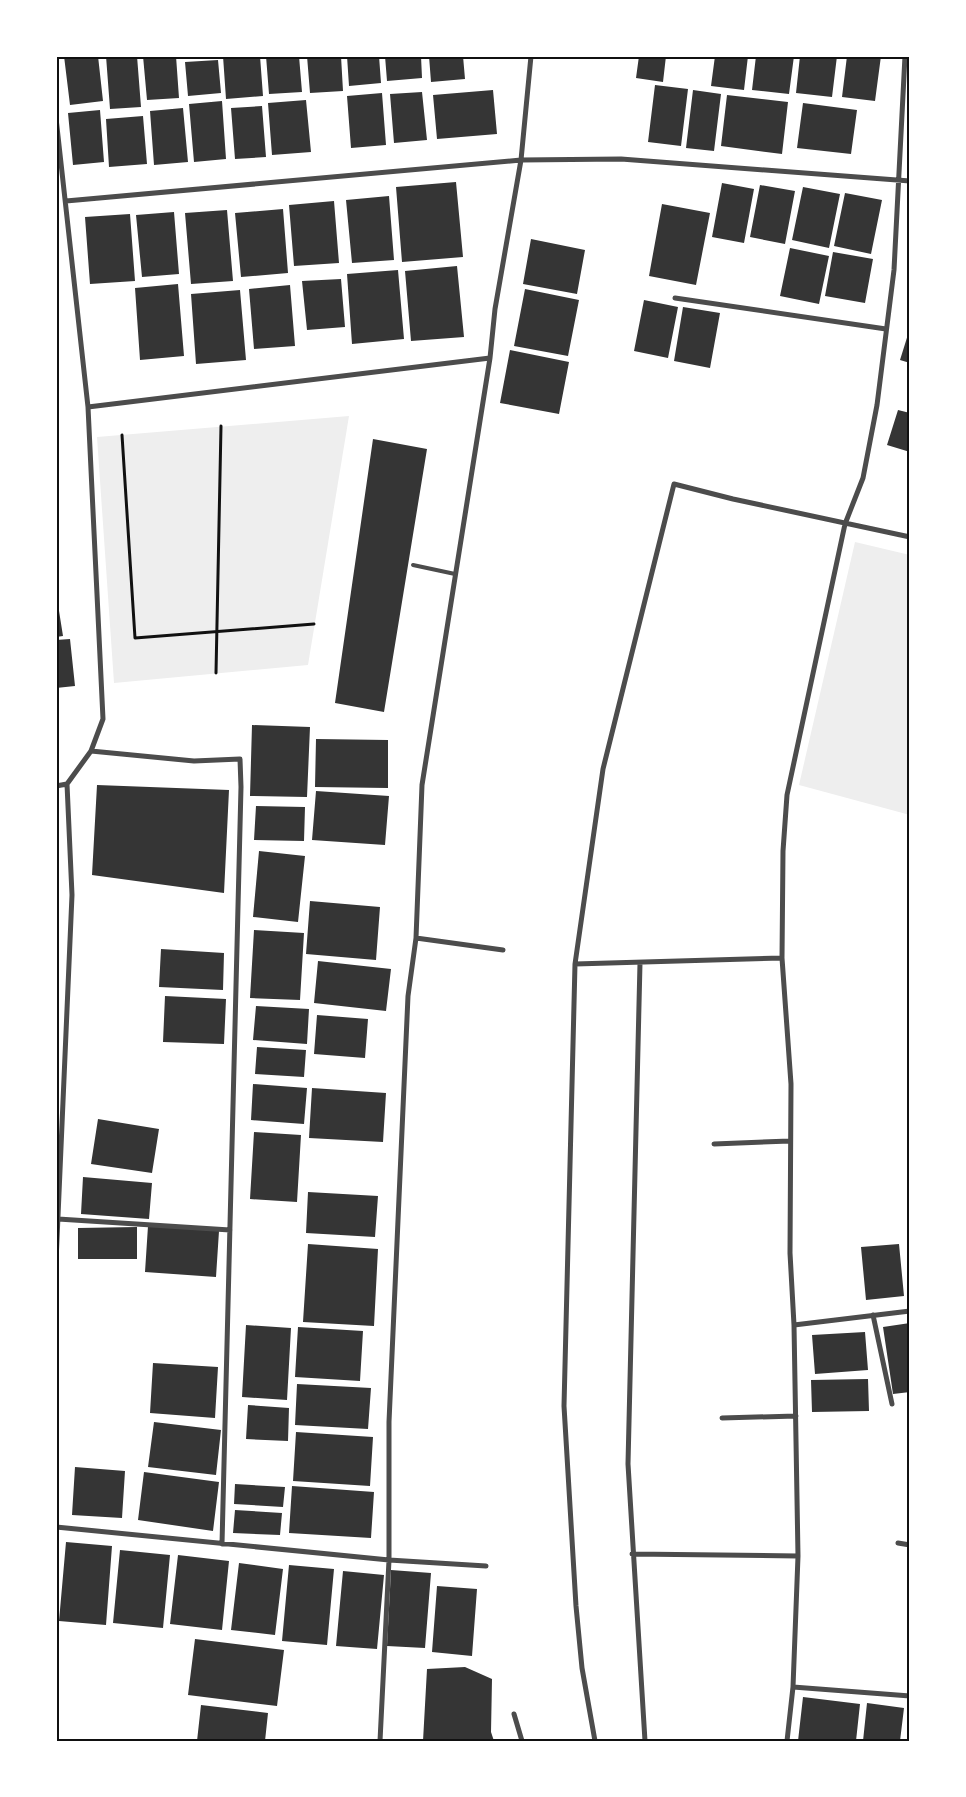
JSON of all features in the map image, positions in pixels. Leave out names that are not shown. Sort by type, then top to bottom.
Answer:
[{"type":"street","points":[[380,1741],[389,1560],[389,1402],[408,996],[416,938],[422,785],[490,358],[495,309],[521,160],[531,56]]},
{"type":"street","points":[[787,1741],[793,1687],[798,1556],[794,1325],[790,1253],[791,1084],[782,958],[783,851],[786,795],[845,524],[863,478],[877,405],[894,270],[897,181],[905,56]]},
{"type":"street","points":[[56,118],[88,406],[103,719],[92,751],[67,784],[72,895],[56,1262]]},
{"type":"street","points":[[66,201],[521,160],[621,159],[910,181]]},
{"type":"street","points":[[675,298],[886,329]]},
{"type":"street","points":[[88,406],[490,358]]},
{"type":"street","points":[[595,1741],[582,1668],[577,1615],[564,1406],[575,964],[603,770],[674,484],[845,524],[910,537]]},
{"type":"street","points":[[92,751],[194,761],[240,759],[241,787],[222,1544]]},
{"type":"street","points":[[56,786],[67,784]]},
{"type":"street","points":[[416,938],[503,950]]},
{"type":"street","points":[[575,964],[782,958]]},
{"type":"street","points":[[640,963],[628,1464],[632,1554],[645,1741]]},
{"type":"street","points":[[714,1144],[790,1141]]},
{"type":"street","points":[[58,1219],[230,1230]]},
{"type":"street","points":[[794,1325],[910,1311]]},
{"type":"street","points":[[873,1315],[892,1404]]},
{"type":"street","points":[[722,1418],[796,1416]]},
{"type":"street","points":[[56,1528],[389,1560],[486,1566]]},
{"type":"street","points":[[898,1543],[910,1545]]},
{"type":"street","points":[[632,1554],[798,1556]]},
{"type":"street","points":[[793,1687],[910,1696]]},
{"type":"street","points":[[514,1714],[522,1741]]},
{"type":"lane","points":[[413,565],[455,574]]},
{"type":"path","points":[[216,673],[221,426]]},
{"type":"path","points":[[122,435],[135,638],[314,624]]},
{"type":"shaded area","points":[[349,416],[308,665],[114,683],[97,437]]},
{"type":"shaded area","points":[[855,542],[910,555],[910,815],[799,785]]},
{"type":"building","points":[[64,56],[98,56],[103,101],[70,105]]},
{"type":"building","points":[[106,56],[137,56],[141,107],[110,109]]},
{"type":"building","points":[[143,56],[176,56],[179,98],[147,100]]},
{"type":"building","points":[[223,56],[260,56],[263,96],[226,99]]},
{"type":"building","points":[[266,56],[299,56],[302,92],[269,94]]},
{"type":"building","points":[[307,56],[341,56],[343,91],[310,93]]},
{"type":"building","points":[[347,56],[379,56],[381,83],[349,86]]},
{"type":"building","points":[[385,56],[421,56],[422,78],[387,81]]},
{"type":"building","points":[[429,56],[463,56],[465,79],[431,82]]},
{"type":"building","points":[[639,56],[666,56],[663,82],[636,78]]},
{"type":"building","points":[[715,56],[748,56],[744,90],[711,86]]},
{"type":"building","points":[[756,56],[794,56],[789,94],[752,90]]},
{"type":"building","points":[[800,56],[837,56],[832,97],[796,93]]},
{"type":"building","points":[[847,56],[881,56],[875,101],[842,97]]},
{"type":"building","points":[[218,60],[221,93],[188,96],[185,62]]},
{"type":"building","points":[[655,85],[688,89],[681,146],[648,142]]},
{"type":"building","points":[[493,90],[497,134],[437,139],[433,95]]},
{"type":"building","points":[[693,90],[721,94],[714,151],[686,148]]},
{"type":"building","points":[[422,92],[427,140],[394,143],[390,94]]},
{"type":"building","points":[[382,93],[386,145],[351,148],[347,96]]},
{"type":"building","points":[[727,95],[788,102],[782,154],[721,146]]},
{"type":"building","points":[[306,100],[311,152],[272,155],[268,103]]},
{"type":"building","points":[[222,101],[226,159],[194,162],[189,104]]},
{"type":"building","points":[[803,103],[857,110],[851,154],[797,148]]},
{"type":"building","points":[[262,106],[266,157],[235,159],[231,108]]},
{"type":"building","points":[[183,108],[188,162],[154,165],[150,111]]},
{"type":"building","points":[[100,110],[104,162],[73,165],[68,113]]},
{"type":"building","points":[[143,116],[147,164],[109,167],[106,119]]},
{"type":"building","points":[[456,182],[463,257],[402,262],[396,187]]},
{"type":"building","points":[[722,183],[754,189],[744,243],[712,237]]},
{"type":"building","points":[[760,185],[795,191],[785,244],[750,237]]},
{"type":"building","points":[[803,187],[840,194],[829,248],[792,240]]},
{"type":"building","points":[[845,193],[882,200],[871,254],[834,246]]},
{"type":"building","points":[[389,196],[394,260],[352,263],[346,200]]},
{"type":"building","points":[[334,201],[339,263],[294,266],[289,205]]},
{"type":"building","points":[[662,204],[710,213],[696,285],[649,276]]},
{"type":"building","points":[[283,209],[288,273],[241,277],[235,213]]},
{"type":"building","points":[[227,210],[233,281],[191,284],[185,213]]},
{"type":"building","points":[[174,212],[179,274],[142,277],[136,215]]},
{"type":"building","points":[[130,214],[135,281],[90,284],[85,217]]},
{"type":"building","points":[[531,239],[585,250],[577,294],[523,284]]},
{"type":"building","points":[[790,248],[829,256],[819,304],[780,296]]},
{"type":"building","points":[[833,252],[873,259],[865,303],[825,296]]},
{"type":"building","points":[[457,266],[464,337],[411,341],[405,271]]},
{"type":"building","points":[[398,270],[404,339],[352,344],[347,274]]},
{"type":"building","points":[[341,279],[345,327],[307,330],[302,281]]},
{"type":"building","points":[[178,284],[184,356],[140,360],[135,288]]},
{"type":"building","points":[[290,285],[295,346],[254,349],[249,289]]},
{"type":"building","points":[[525,289],[579,300],[568,356],[514,346]]},
{"type":"building","points":[[240,290],[246,360],[196,364],[191,294]]},
{"type":"building","points":[[644,300],[678,307],[668,358],[634,351]]},
{"type":"building","points":[[683,307],[720,313],[710,368],[674,361]]},
{"type":"building","points":[[910,328],[910,363],[900,360]]},
{"type":"building","points":[[510,350],[569,362],[559,414],[500,403]]},
{"type":"building","points":[[898,410],[910,413],[910,452],[887,445]]},
{"type":"building","points":[[373,439],[427,449],[384,712],[335,703]]},
{"type":"building","points":[[56,592],[63,636],[56,637]]},
{"type":"building","points":[[70,639],[75,686],[56,688],[56,640]]},
{"type":"building","points":[[252,725],[310,727],[307,797],[250,796]]},
{"type":"building","points":[[316,739],[388,740],[388,788],[315,787]]},
{"type":"building","points":[[97,785],[229,790],[224,893],[92,875]]},
{"type":"building","points":[[316,791],[389,796],[385,845],[312,840]]},
{"type":"building","points":[[256,806],[305,807],[304,841],[254,840]]},
{"type":"building","points":[[259,851],[305,856],[298,922],[253,917]]},
{"type":"building","points":[[310,901],[380,907],[376,960],[306,954]]},
{"type":"building","points":[[254,930],[304,933],[300,1000],[250,998]]},
{"type":"building","points":[[161,949],[224,953],[223,990],[159,987]]},
{"type":"building","points":[[318,961],[391,969],[386,1011],[314,1003]]},
{"type":"building","points":[[165,996],[226,999],[224,1044],[163,1042]]},
{"type":"building","points":[[256,1006],[309,1009],[307,1044],[253,1040]]},
{"type":"building","points":[[317,1015],[368,1019],[365,1058],[314,1054]]},
{"type":"building","points":[[257,1047],[306,1050],[304,1077],[255,1074]]},
{"type":"building","points":[[253,1084],[307,1088],[304,1124],[251,1120]]},
{"type":"building","points":[[312,1088],[386,1093],[383,1142],[309,1138]]},
{"type":"building","points":[[98,1119],[159,1129],[152,1173],[91,1164]]},
{"type":"building","points":[[254,1132],[301,1135],[297,1202],[250,1199]]},
{"type":"building","points":[[83,1177],[152,1183],[149,1219],[81,1214]]},
{"type":"building","points":[[308,1192],[378,1196],[375,1237],[306,1233]]},
{"type":"building","points":[[148,1226],[219,1231],[216,1277],[145,1272]]},
{"type":"building","points":[[137,1227],[137,1259],[78,1259],[78,1228]]},
{"type":"building","points":[[308,1244],[378,1249],[374,1326],[303,1322]]},
{"type":"building","points":[[899,1244],[904,1296],[866,1300],[861,1247]]},
{"type":"building","points":[[910,1323],[910,1392],[893,1394],[883,1327]]},
{"type":"building","points":[[246,1325],[291,1328],[287,1400],[242,1397]]},
{"type":"building","points":[[298,1327],[363,1331],[360,1381],[295,1377]]},
{"type":"building","points":[[865,1332],[868,1370],[815,1374],[812,1335]]},
{"type":"building","points":[[153,1363],[218,1367],[215,1418],[150,1413]]},
{"type":"building","points":[[868,1379],[869,1411],[812,1412],[811,1380]]},
{"type":"building","points":[[297,1384],[371,1388],[368,1429],[295,1425]]},
{"type":"building","points":[[248,1405],[289,1408],[288,1441],[246,1439]]},
{"type":"building","points":[[154,1422],[221,1430],[216,1475],[148,1467]]},
{"type":"building","points":[[296,1432],[373,1437],[370,1486],[293,1481]]},
{"type":"building","points":[[75,1467],[125,1471],[122,1518],[72,1515]]},
{"type":"building","points":[[144,1472],[219,1482],[213,1531],[138,1520]]},
{"type":"building","points":[[235,1484],[285,1487],[283,1507],[234,1504]]},
{"type":"building","points":[[292,1486],[374,1492],[371,1538],[289,1533]]},
{"type":"building","points":[[235,1510],[282,1513],[280,1535],[233,1533]]},
{"type":"building","points":[[66,1542],[112,1546],[106,1625],[59,1621]]},
{"type":"building","points":[[120,1550],[170,1555],[163,1628],[113,1623]]},
{"type":"building","points":[[178,1555],[229,1561],[222,1630],[170,1624]]},
{"type":"building","points":[[239,1563],[283,1569],[275,1635],[231,1630]]},
{"type":"building","points":[[289,1565],[334,1569],[327,1645],[282,1641]]},
{"type":"building","points":[[391,1570],[431,1573],[425,1648],[387,1646]]},
{"type":"building","points":[[343,1571],[384,1575],[377,1649],[336,1646]]},
{"type":"building","points":[[437,1586],[477,1589],[472,1656],[432,1652]]},
{"type":"building","points":[[195,1639],[284,1650],[277,1706],[188,1695]]},
{"type":"building","points":[[465,1667],[492,1679],[491,1732],[494,1741],[423,1741],[427,1669]]},
{"type":"building","points":[[803,1697],[860,1704],[856,1741],[798,1741]]},
{"type":"building","points":[[867,1703],[904,1708],[900,1741],[863,1741]]},
{"type":"building","points":[[201,1705],[268,1713],[265,1741],[197,1741]]}]
